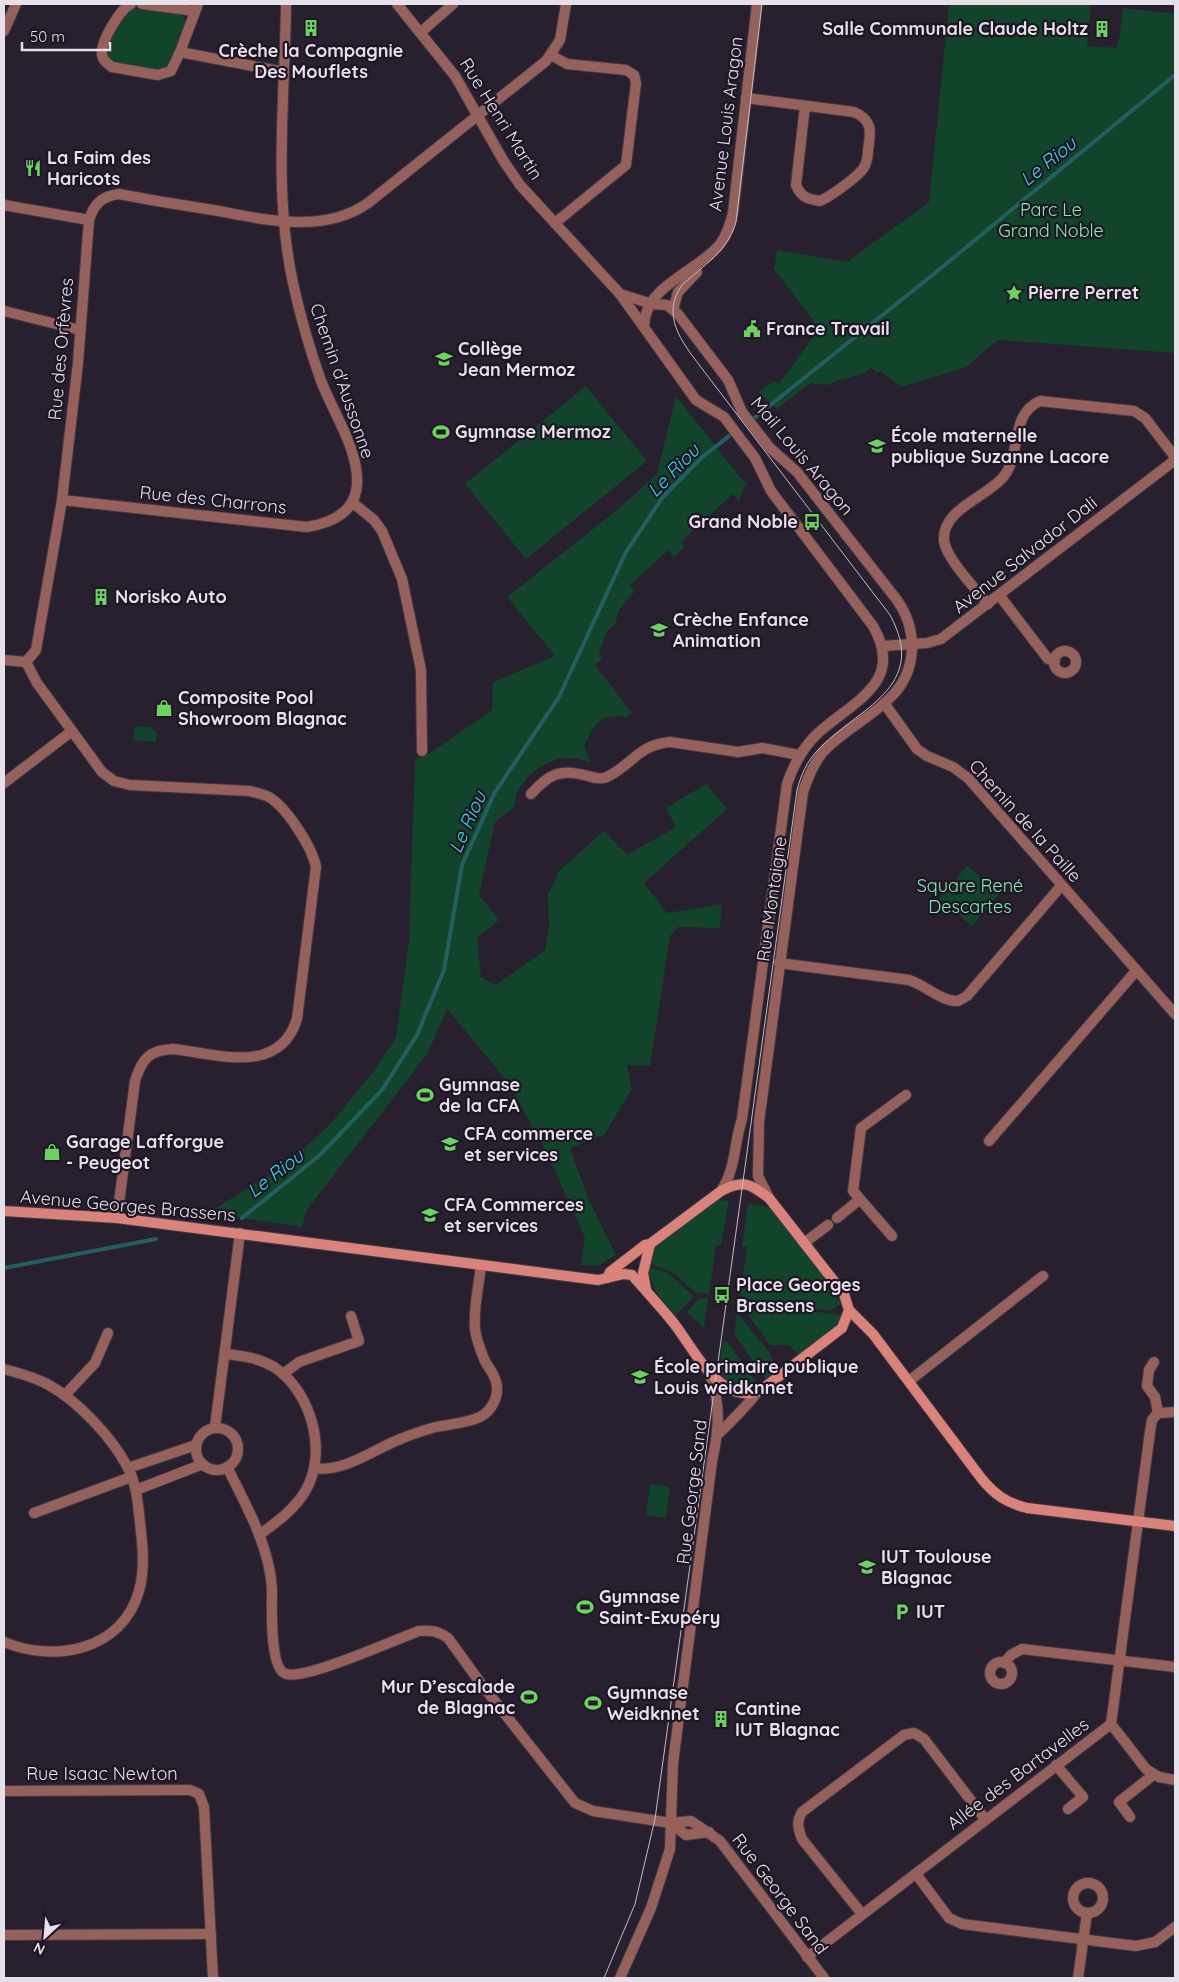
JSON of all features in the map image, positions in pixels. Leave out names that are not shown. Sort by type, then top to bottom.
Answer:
[{"type":"street","points":[[4,31],[16,4]]},
{"type":"street","points":[[131,4],[119,13],[103,45],[102,52],[106,63],[158,76],[171,72],[196,7],[142,4]]},
{"type":"street","name":"Chemin d'Aussonne","points":[[286,4],[281,167],[283,222],[293,282],[305,331],[321,380],[352,454],[357,486],[353,503]]},
{"type":"street","name":"Rue Henri Martin","points":[[397,4],[455,76],[520,185],[620,294]]},
{"type":"street","points":[[421,32],[453,4]]},
{"type":"street","points":[[555,223],[626,165],[636,83],[634,75],[626,70],[567,64],[551,55],[560,40],[566,4]]},
{"type":"street","name":"Avenue Louis Aragon","points":[[673,310],[675,299],[682,285],[722,250],[734,230],[738,214],[757,4]]},
{"type":"street","name":"Avenue Louis Aragon","points":[[644,327],[652,304],[661,290],[714,250],[725,235],[732,212],[762,4]]},
{"type":"street","points":[[180,52],[284,72]]},
{"type":"street","name":"Rue des Orfèvres","points":[[26,662],[36,650],[62,500],[80,330],[89,220],[98,202],[107,196],[119,194],[283,222],[333,219],[358,210],[478,116],[551,55]]},
{"type":"street","points":[[749,99],[854,112],[863,116],[868,122],[871,131],[867,161],[863,169],[827,198],[820,201],[808,199],[800,193],[796,184],[805,106]]},
{"type":"street","points":[[4,205],[89,220]]},
{"type":"street","points":[[620,294],[652,304],[667,305],[673,310]]},
{"type":"street","name":"Mail Louis Aragon","points":[[620,294],[696,400],[724,417],[755,458],[771,491],[873,626],[883,646]]},
{"type":"street","name":"Mail Louis Aragon","points":[[673,310],[728,380],[742,412],[770,448],[797,472],[897,600],[906,617],[914,644]]},
{"type":"street","points":[[4,311],[80,330]]},
{"type":"street","points":[[988,604],[951,556],[944,541],[945,532],[956,513],[1001,480],[1009,470],[1014,458],[1018,425],[1030,406],[1040,401],[1120,408],[1134,411],[1145,418],[1175,459]]},
{"type":"street","name":"Avenue Salvador Dali","points":[[883,646],[914,644],[941,639],[1175,459]]},
{"type":"street","name":"Rue des Charrons","points":[[62,500],[307,526],[334,520],[353,503]]},
{"type":"street","points":[[353,503],[374,520],[382,531],[402,580],[421,670],[422,751]]},
{"type":"street","points":[[999,595],[1048,660],[1055,661]]},
{"type":"street","name":"Rue Montaigne","points":[[769,1198],[758,1176],[757,1165],[762,1098],[801,800],[809,776],[824,751],[884,704],[904,680],[911,664],[914,644]]},
{"type":"street","name":"Rue Montaigne","points":[[721,1190],[731,1172],[736,1137],[742,1118],[786,792],[791,772],[799,755],[819,732],[872,690],[883,668],[883,646]]},
{"type":"street","points":[[4,660],[26,662],[37,683],[102,772],[114,781],[130,785],[250,791],[269,797],[280,807],[310,847],[316,867],[299,1010],[294,1029],[281,1046],[261,1057],[246,1058],[173,1049],[155,1052],[144,1060],[140,1065],[135,1081],[117,1218]]},
{"type":"street","name":"Chemin de la Paille","points":[[884,704],[918,749],[927,756],[953,767],[968,778],[1175,1014]]},
{"type":"street","points":[[4,783],[72,731]]},
{"type":"street","points":[[531,794],[542,782],[556,774],[574,773],[596,778],[606,777],[640,751],[659,743],[670,742],[738,752],[762,748],[799,755]]},
{"type":"street","points":[[779,963],[909,980],[921,983],[948,999],[958,1001],[967,996],[1061,886]]},
{"type":"street","points":[[989,1141],[1136,971]]},
{"type":"street","points":[[892,1236],[853,1191],[861,1128],[906,1094]]},
{"type":"street","points":[[610,1276],[645,1245],[650,1244],[721,1190],[733,1184],[755,1187],[769,1198],[844,1294],[849,1310],[873,1334],[981,1478],[1000,1498],[1027,1508],[1175,1526]]},
{"type":"street","points":[[837,1218],[859,1200]]},
{"type":"street","name":"Avenue Georges Brassens","points":[[4,1211],[117,1218],[598,1280],[610,1276]]},
{"type":"street","points":[[804,1243],[828,1225]]},
{"type":"street","points":[[215,1427],[226,1354],[240,1233]]},
{"type":"street","points":[[648,1294],[643,1273],[650,1244]]},
{"type":"street","points":[[314,1468],[330,1469],[343,1466],[377,1448],[404,1437],[431,1428],[479,1418],[487,1413],[497,1390],[496,1382],[479,1346],[475,1330],[474,1315],[481,1265]]},
{"type":"street","points":[[610,1276],[632,1275],[674,1323],[698,1360],[710,1374],[735,1391],[748,1394],[757,1392],[842,1328],[849,1310]]},
{"type":"street","points":[[909,1381],[1043,1276]]},
{"type":"street","points":[[283,1374],[299,1362],[359,1341],[351,1316]]},
{"type":"street","points":[[842,1328],[864,1326]]},
{"type":"street","points":[[65,1395],[94,1363],[108,1333]]},
{"type":"street","points":[[226,1354],[259,1360],[283,1374],[306,1406],[315,1434],[314,1468],[309,1484],[298,1502],[259,1535]]},
{"type":"street","points":[[1154,1362],[1149,1370],[1147,1386],[1155,1397],[1158,1413],[1175,1412]]},
{"type":"street","points":[[4,1369],[45,1383],[65,1395],[104,1434],[130,1472],[136,1490],[144,1568],[139,1593],[130,1610],[105,1637],[87,1646],[67,1652],[44,1653],[21,1649],[4,1642]]},
{"type":"street","name":"Rue George Sand","points":[[710,1374],[717,1400],[719,1433],[712,1461],[673,1763],[672,1823],[691,1821],[720,1841],[824,1978]]},
{"type":"street","points":[[719,1433],[737,1412],[755,1397],[757,1392]]},
{"type":"street","name":"Allée des Bartavelles","points":[[807,1957],[1110,1724],[1150,1432],[1152,1420],[1158,1413]]},
{"type":"street","points":[[215,1427],[231,1432],[239,1446],[238,1454],[228,1467],[219,1470],[203,1464],[196,1452],[196,1445],[200,1436],[206,1430],[215,1427]]},
{"type":"street","points":[[34,1513],[196,1445]]},
{"type":"street","points":[[136,1490],[203,1464]]},
{"type":"street","points":[[228,1467],[259,1535],[270,1568],[275,1659],[281,1672],[287,1674],[307,1673],[419,1632],[430,1630],[441,1633],[448,1638],[482,1685],[575,1803],[593,1811],[672,1823],[670,1849],[651,1908],[620,1978]]},
{"type":"street","points":[[1004,1663],[1011,1655],[1022,1649],[1175,1667]]},
{"type":"street","points":[[1110,1724],[1153,1775],[1175,1780]]},
{"type":"street","points":[[862,1914],[802,1838],[798,1828],[798,1820],[810,1806],[904,1735],[914,1733],[924,1739],[985,1819]]},
{"type":"street","points":[[1056,1766],[1082,1797],[1068,1809]]},
{"type":"street","points":[[1130,1817],[1118,1802],[1153,1775]]},
{"type":"street","name":"Rue Isaac Newton","points":[[4,1791],[190,1790],[199,1794],[204,1807],[211,1934]]},
{"type":"street","points":[[916,1874],[949,1918],[962,1924],[1084,1940],[1146,1945],[1155,1942],[1175,1927]]},
{"type":"street","points":[[1078,1978],[1087,1913]]},
{"type":"street","points":[[4,1935],[211,1934],[213,1978]]},
{"type":"green space","name":"Parc Le Grand Noble","points":[[949,4],[1091,4],[1087,46],[1116,48],[1120,35],[1123,8],[1175,14],[1175,353],[998,340],[966,367],[902,387],[880,371],[878,373],[871,368],[861,374],[828,385],[810,383],[777,409],[758,392],[774,381],[779,384],[818,330],[811,325],[814,322],[774,269],[777,250],[847,262],[929,202]]},
{"type":"green space","points":[[135,9],[180,13],[187,22],[172,64],[163,72],[115,64],[107,57],[108,47],[125,12]]},
{"type":"green space","points":[[586,386],[647,461],[526,559],[465,484]]},
{"type":"green space","points":[[676,396],[743,481],[747,481],[739,501],[733,494],[681,542],[685,547],[674,557],[668,550],[630,585],[635,591],[619,610],[615,625],[607,631],[599,653],[602,659],[595,665],[632,713],[626,717],[617,716],[604,719],[595,726],[584,746],[590,762],[575,758],[557,759],[545,764],[528,776],[517,792],[514,807],[495,822],[479,895],[499,920],[477,938],[481,977],[496,985],[545,950],[549,927],[548,894],[559,871],[604,831],[627,855],[676,827],[666,808],[706,784],[727,809],[644,883],[667,913],[722,904],[720,928],[678,927],[670,936],[650,1066],[627,1065],[632,1089],[604,1135],[570,1148],[589,1200],[616,1255],[598,1266],[581,1265],[585,1238],[547,1153],[508,1082],[447,1009],[428,1053],[306,1211],[302,1227],[208,1213],[288,1163],[331,1123],[373,1072],[396,1037],[409,940],[415,759],[430,753],[492,710],[493,682],[555,656],[507,597],[616,511],[657,474]]},
{"type":"green space","points":[[135,726],[151,727],[157,733],[156,742],[133,740]]},
{"type":"green space","name":"Square René Descartes","points":[[967,866],[1000,893],[972,926],[939,899]]},
{"type":"green space","points":[[717,1200],[729,1201],[721,1245],[716,1245],[709,1294],[695,1292],[672,1272],[648,1263],[655,1247]]},
{"type":"green space","points":[[748,1204],[770,1207],[837,1294],[841,1304],[829,1311],[740,1298],[747,1247],[742,1246]]},
{"type":"green space","points":[[648,1267],[668,1273],[694,1297],[675,1316],[654,1289]]},
{"type":"green space","points":[[699,1298],[708,1298],[704,1328],[687,1312]]},
{"type":"green space","points":[[739,1302],[841,1315],[834,1329],[799,1354],[788,1345],[770,1345]]},
{"type":"green space","points":[[737,1313],[770,1353],[777,1372],[766,1380],[734,1334]]},
{"type":"green space","points":[[723,1341],[728,1342],[758,1385],[746,1387],[736,1385],[719,1372]]},
{"type":"green space","points":[[650,1484],[670,1487],[666,1518],[646,1515]]},
{"type":"waterway","name":"Le Riou","points":[[753,419],[935,273],[1175,75]]},
{"type":"waterway","name":"Le Riou","points":[[242,1218],[320,1155],[382,1090],[417,1035],[444,970],[462,865],[495,792],[559,697],[626,552],[662,498],[701,458],[733,433]]},
{"type":"waterway","name":"Le Riou","points":[[4,1268],[156,1239]]},
{"type":"tram line","points":[[604,1978],[635,1904],[655,1819],[797,790],[805,768],[814,754],[884,694],[895,679],[901,661],[900,640],[890,615],[693,357],[680,337],[673,317],[676,296],[682,285],[707,264],[721,249],[736,222],[762,4]]},
{"type":"place","name":"Crèche la Compagnie Des Mouflets","points":[[311,28]]},
{"type":"place","name":"Salle Communale Claude Holtz","points":[[1102,29]]},
{"type":"place","name":"La Faim des Haricots","points":[[33,168]]},
{"type":"place","name":"Pierre Perret","points":[[1014,293]]},
{"type":"place","name":"France Travail","points":[[752,329]]},
{"type":"place","name":"Collège Jean Mermoz","points":[[444,359]]},
{"type":"place","name":"Gymnase Mermoz","points":[[441,432]]},
{"type":"place","name":"École maternelle publique Suzanne Lacore","points":[[877,446]]},
{"type":"place","name":"Grand Noble","points":[[812,522]]},
{"type":"place","name":"Norisko Auto","points":[[101,597]]},
{"type":"place","name":"Crèche Enfance Animation","points":[[659,630]]},
{"type":"place","name":"Composite Pool Showroom Blagnac","points":[[164,708]]},
{"type":"place","name":"Gymnase de la CFA","points":[[425,1095]]},
{"type":"place","name":"CFA commerce et services","points":[[450,1144]]},
{"type":"place","name":"Garage Lafforgue - Peugeot","points":[[52,1152]]},
{"type":"place","name":"CFA Commerces et services","points":[[430,1215]]},
{"type":"place","name":"Place Georges Brassens","points":[[722,1295]]},
{"type":"place","name":"École primaire publique Louis weidknnet","points":[[640,1377]]},
{"type":"place","name":"IUT Toulouse Blagnac","points":[[867,1567]]},
{"type":"place","name":"Gymnase Saint-Exupéry","points":[[585,1607]]},
{"type":"place","name":"IUT","points":[[902,1612]]},
{"type":"place","name":"Mur D’escalade de Blagnac","points":[[529,1697]]},
{"type":"place","name":"Gymnase Weidknnet","points":[[593,1703]]},
{"type":"place","name":"Cantine IUT Blagnac","points":[[721,1719]]}]
